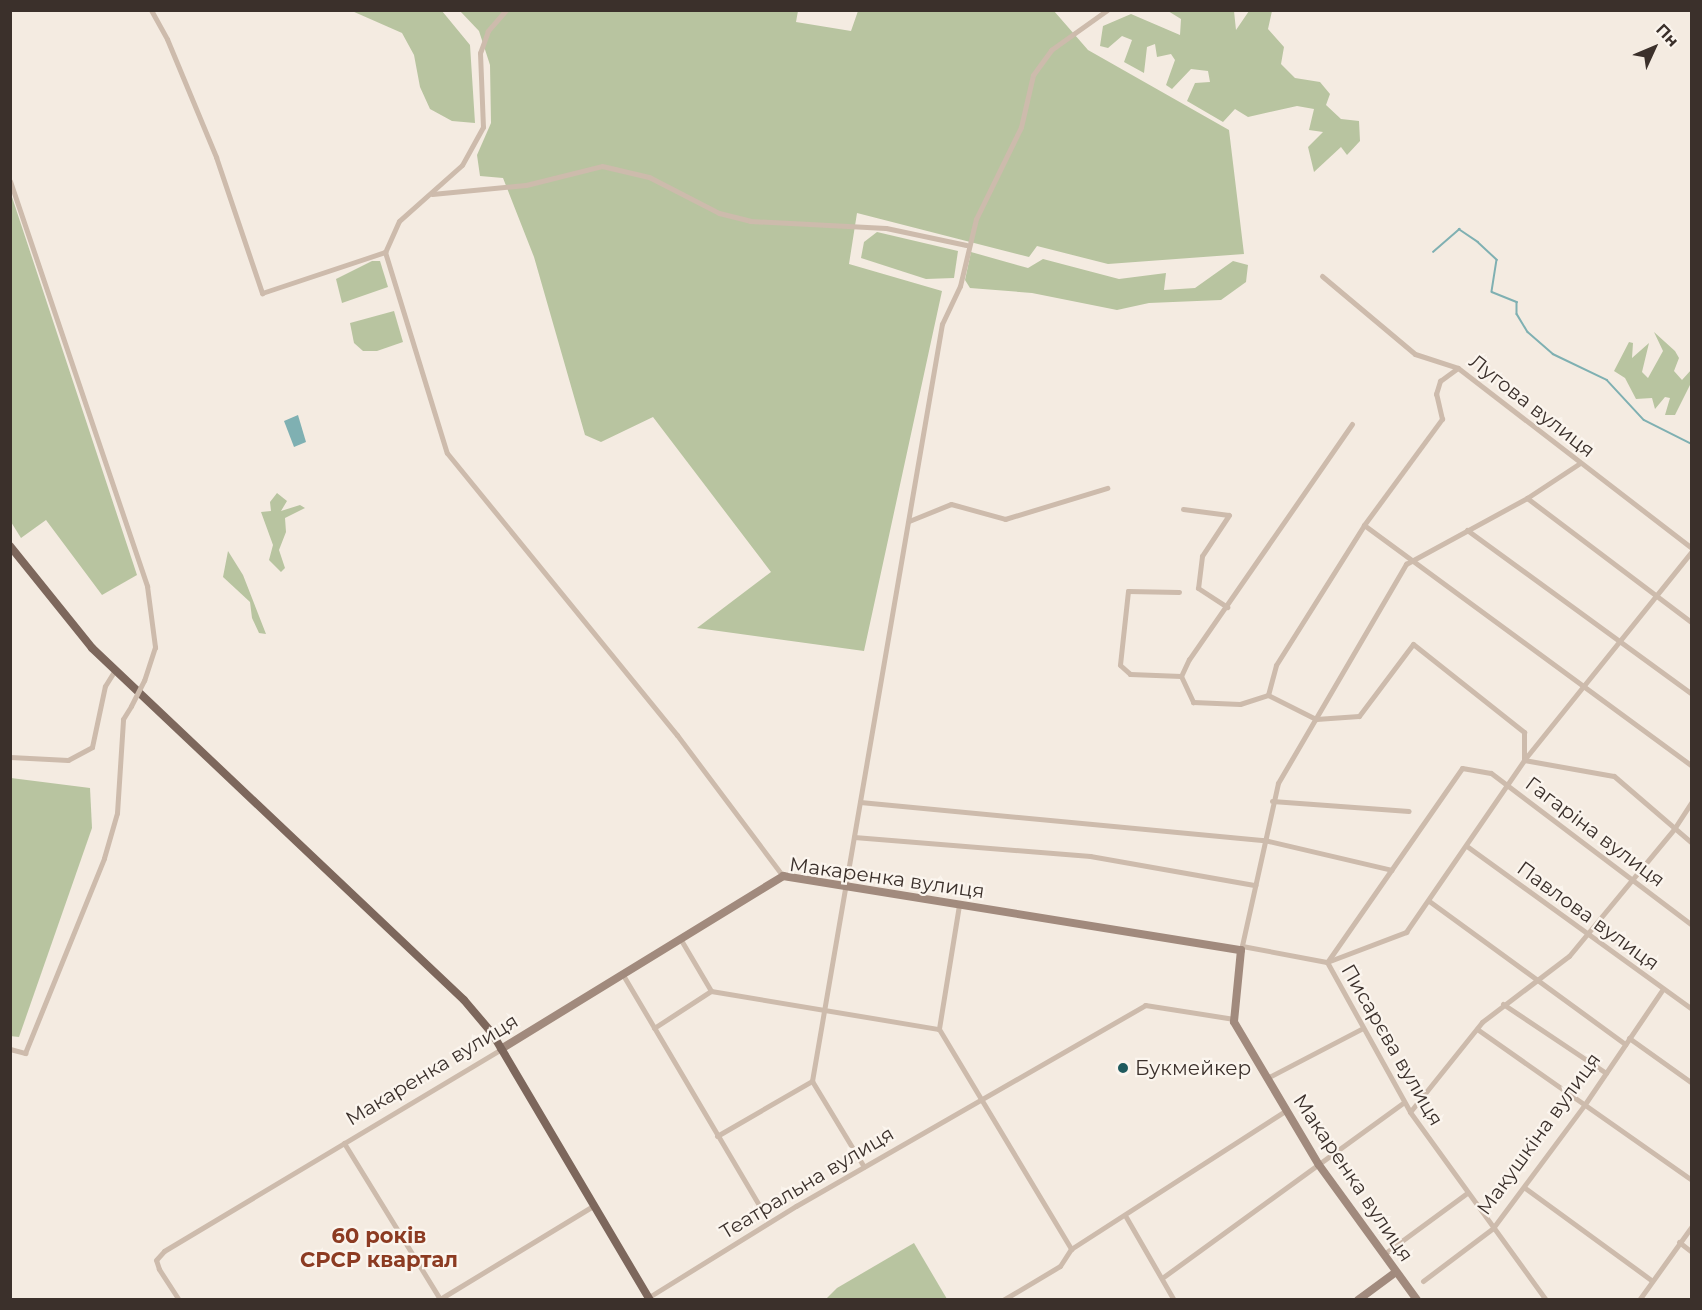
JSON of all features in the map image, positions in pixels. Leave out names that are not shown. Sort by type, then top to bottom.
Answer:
[{"type":"main road","points":[[10,546],[115,670],[464,1000],[501,1049],[650,1298]]},
{"type":"street","points":[[150,10],[167,39],[216,157],[262,293],[385,252]]},
{"type":"street","points":[[506,10],[488,31],[480,53],[483,127],[462,165],[399,221],[385,252],[447,453],[677,735],[783,876]]},
{"type":"street","points":[[864,1167],[812,1081],[909,521],[935,354],[942,324],[960,286],[966,246],[1021,127],[1041,61],[1107,10]]},
{"type":"street","points":[[430,194],[526,185],[602,166],[649,177],[719,213],[750,221],[886,228],[966,246]]},
{"type":"street","points":[[10,181],[147,586],[155,647],[144,680],[123,719],[117,813],[100,868],[26,1053],[10,1049]]},
{"type":"street","name":"Лугова вулиця","points":[[1322,276],[1415,354],[1458,368],[1692,550]]},
{"type":"street","points":[[1268,695],[1276,665],[1364,525],[1442,419],[1436,394],[1440,381],[1458,368]]},
{"type":"street","points":[[1181,676],[1352,424]]},
{"type":"street","points":[[1234,1019],[1241,948],[1272,801],[1316,719],[1406,564],[1414,562],[1527,498],[1580,463]]},
{"type":"street","points":[[909,521],[951,504],[1005,519],[1107,488]]},
{"type":"street","points":[[1527,498],[1654,597],[1692,623]]},
{"type":"street","points":[[1182,509],[1229,515],[1202,556],[1198,588],[1227,607]]},
{"type":"street","points":[[1364,525],[1586,685],[1692,766]]},
{"type":"street","points":[[1467,530],[1692,694]]},
{"type":"street","points":[[1328,962],[1406,932],[1468,848],[1524,760],[1692,550]]},
{"type":"street","points":[[1179,592],[1128,591],[1120,665],[1130,674],[1181,676]]},
{"type":"street","points":[[1181,676],[1193,702],[1240,704],[1268,695],[1316,719],[1359,716],[1413,644],[1524,732],[1524,760]]},
{"type":"street","points":[[11,759],[68,760],[92,747],[105,686],[115,670]]},
{"type":"street","points":[[1524,760],[1614,776],[1692,843]]},
{"type":"street","name":"Гагаріна вулиця","points":[[1392,870],[1462,768],[1491,773],[1692,925]]},
{"type":"street","points":[[1272,801],[1409,811]]},
{"type":"street","points":[[1410,1112],[1477,1029],[1503,1004],[1539,980],[1587,936],[1674,829],[1692,801]]},
{"type":"street","points":[[860,802],[1264,840],[1392,870],[1328,962]]},
{"type":"street","points":[[854,837],[1090,856],[1255,885]]},
{"type":"street","name":"Павлова вулиця","points":[[1468,848],[1587,936],[1692,1009]]},
{"type":"street","name":"Макаренка вулиця","points":[[179,1299],[156,1260],[783,876],[1241,948]]},
{"type":"street","points":[[1429,901],[1624,1044]]},
{"type":"street","points":[[959,905],[939,1029],[1071,1249]]},
{"type":"street","points":[[681,940],[711,991]]},
{"type":"street","name":"Писарєва вулиця","points":[[1241,948],[1328,962],[1362,1028],[1410,1112],[1546,1299]]},
{"type":"street","points":[[623,975],[769,1222]]},
{"type":"street","name":"Макушкіна вулиця","points":[[1423,1281],[1493,1228],[1525,1188],[1585,1104],[1663,988]]},
{"type":"street","points":[[654,1028],[711,991],[939,1029]]},
{"type":"street","points":[[1503,1004],[1606,1073]]},
{"type":"street","name":"Театральна вулиця","points":[[650,1298],[769,1222],[1145,1005],[1234,1019]]},
{"type":"street","name":"Макаренка вулиця","points":[[1234,1019],[1285,1111],[1319,1165],[1417,1299]]},
{"type":"street","points":[[1267,1078],[1362,1028]]},
{"type":"street","points":[[1477,1029],[1692,1180]]},
{"type":"street","points":[[1629,1038],[1692,1083]]},
{"type":"street","points":[[717,1136],[812,1081]]},
{"type":"street","points":[[1162,1278],[1404,1102]]},
{"type":"street","points":[[1003,1299],[1060,1266],[1071,1249],[1126,1217],[1285,1111]]},
{"type":"street","points":[[344,1143],[440,1299],[447,1299],[593,1206]]},
{"type":"street","points":[[1525,1188],[1651,1280]]},
{"type":"street","points":[[1384,1254],[1467,1193]]},
{"type":"street","points":[[1126,1217],[1174,1299]]},
{"type":"street","points":[[1639,1299],[1692,1226]]},
{"type":"street","points":[[1679,1242],[1692,1252]]},
{"type":"street","points":[[1358,1299],[1396,1272]]},
{"type":"green space","points":[[352,11],[442,11],[470,45],[475,123],[452,121],[430,109],[420,87],[414,55],[402,33]]},
{"type":"green space","points":[[460,11],[798,11],[796,22],[851,31],[858,11],[1054,11],[1088,50],[1229,130],[1244,254],[1108,264],[1037,246],[1029,257],[857,213],[849,264],[942,291],[864,651],[697,628],[771,572],[653,417],[601,442],[585,435],[534,257],[503,178],[480,176],[477,155],[491,123],[490,65],[479,31]]},
{"type":"green space","points":[[1168,11],[1234,11],[1236,30],[1249,11],[1272,11],[1268,29],[1284,47],[1281,64],[1295,78],[1320,82],[1330,94],[1326,105],[1341,119],[1359,121],[1360,141],[1347,155],[1341,147],[1314,172],[1308,147],[1323,132],[1309,130],[1314,109],[1297,106],[1248,117],[1235,109],[1223,122],[1187,101],[1195,83],[1210,82],[1208,71],[1191,69],[1172,89],[1166,85],[1175,60],[1171,54],[1157,57],[1155,44],[1147,47],[1144,73],[1124,62],[1132,40],[1122,36],[1108,48],[1100,46],[1103,26],[1131,14],[1180,35],[1181,19]]},
{"type":"green space","points":[[11,194],[137,575],[102,595],[46,520],[21,538],[11,522]]},
{"type":"green space","points":[[877,232],[958,251],[954,278],[926,279],[861,258],[864,242]]},
{"type":"green space","points":[[971,252],[1028,268],[1043,259],[1119,279],[1166,273],[1164,290],[1195,288],[1233,261],[1248,265],[1246,282],[1221,300],[1149,303],[1117,310],[1032,293],[970,288],[965,280]]},
{"type":"green space","points":[[372,261],[380,261],[388,287],[342,303],[336,279]]},
{"type":"green space","points":[[394,311],[403,342],[377,351],[363,351],[354,343],[350,323]]},
{"type":"green space","points":[[1654,332],[1675,351],[1679,358],[1674,371],[1682,380],[1691,370],[1691,383],[1675,415],[1665,415],[1670,398],[1665,397],[1655,409],[1652,398],[1636,399],[1625,378],[1614,371],[1629,342],[1633,343],[1632,358],[1649,343],[1642,372],[1648,378],[1663,351]]},
{"type":"green space","points":[[277,493],[287,501],[281,511],[300,505],[305,508],[285,518],[286,532],[279,550],[285,568],[281,572],[269,560],[273,545],[261,512],[271,511],[270,502]]},
{"type":"green space","points":[[228,551],[243,575],[266,634],[259,633],[252,618],[250,602],[223,577]]},
{"type":"green space","points":[[11,778],[90,788],[92,828],[19,1037],[10,1036]]},
{"type":"green space","points":[[914,1243],[947,1299],[826,1299],[837,1288]]},
{"type":"water","points":[[298,415],[306,442],[294,447],[284,421]]},
{"type":"waterway","points":[[1433,252],[1459,229],[1478,242],[1497,260],[1492,292],[1517,302],[1517,314],[1528,332],[1553,354],[1607,380],[1644,420],[1692,444]]},
{"type":"place","name":"Букмейкер","points":[[1123,1068]]},
{"type":"district","name":"60 років СРСР квартал","points":[[379,1248]]}]
